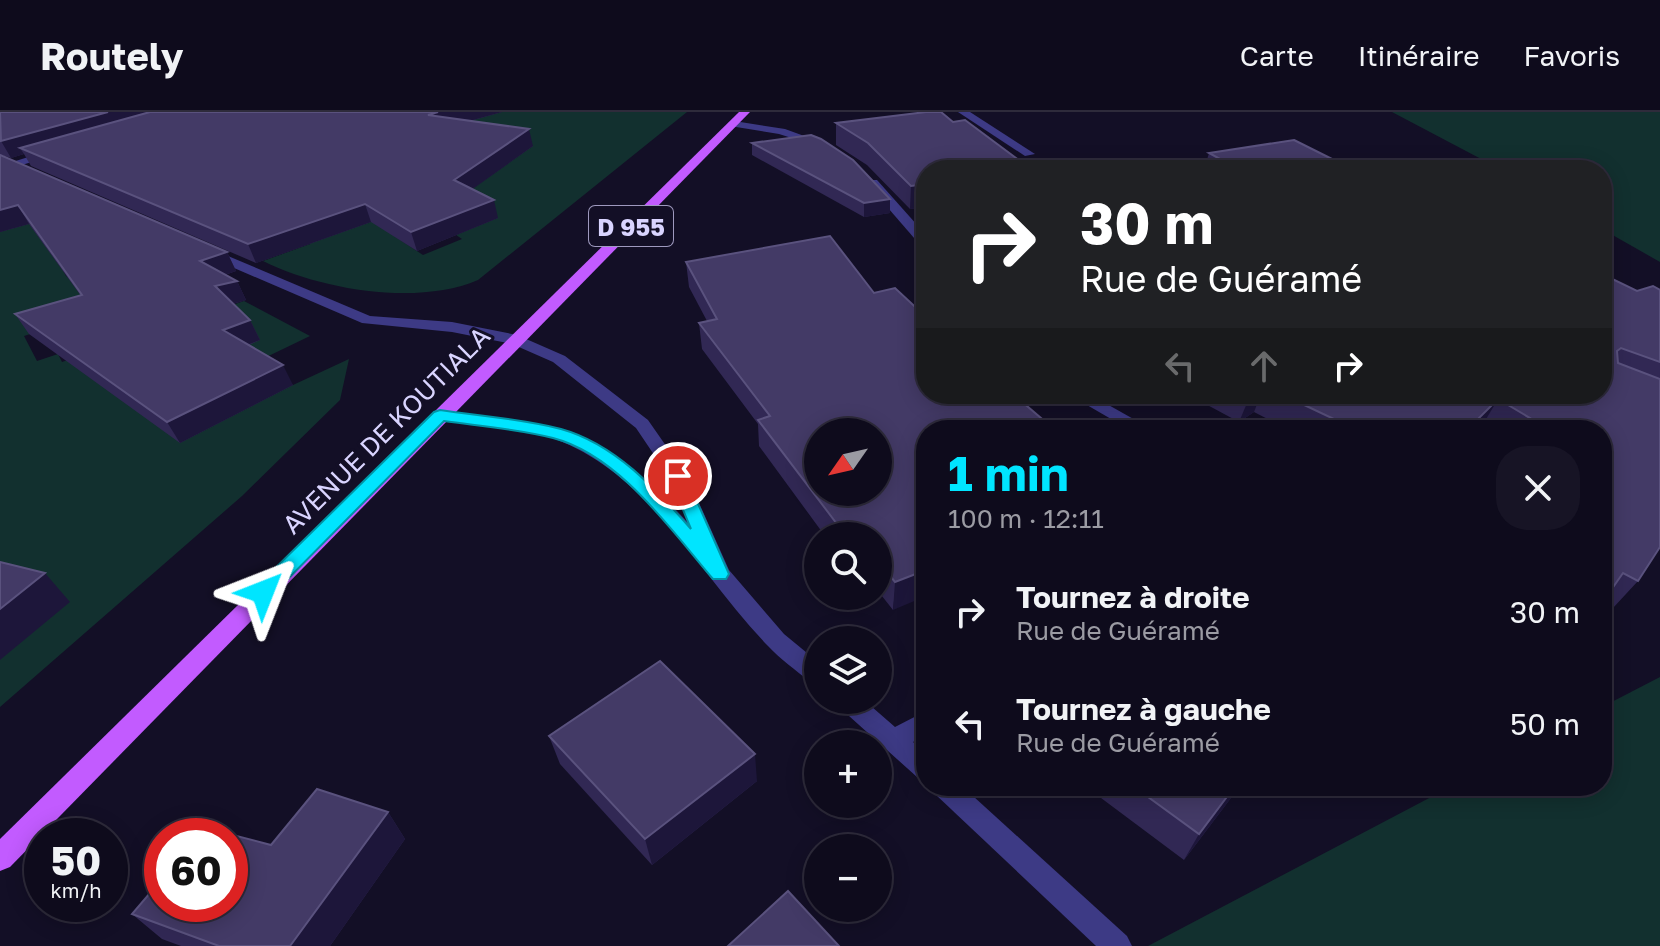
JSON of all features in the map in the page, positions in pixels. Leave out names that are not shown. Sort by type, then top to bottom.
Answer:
[{"type":"main road","name":"AVENUE DE KOUTIALA","points":[[0,858],[745,112]]},
{"type":"street","points":[[963,112],[1029,154]]},
{"type":"street","points":[[734,124],[781,131],[840,154]]},
{"type":"street","points":[[6,162],[69,148]]},
{"type":"street","points":[[6,162],[34,175]]},
{"type":"street","points":[[864,173],[916,225]]},
{"type":"street","points":[[194,245],[367,320],[452,327],[517,340],[559,359],[642,424],[678,476],[720,574]]},
{"type":"street","points":[[1095,404],[1125,420]]},
{"type":"street","points":[[440,415],[559,434],[590,447],[647,490],[776,640],[804,663]]},
{"type":"street","points":[[864,714],[916,760]]},
{"type":"street","points":[[895,740],[916,727]]},
{"type":"street","points":[[955,796],[1117,946]]},
{"type":"green space","points":[[271,112],[687,112],[478,280],[427,292],[370,291],[313,280],[263,261],[310,244]],"holes":[[[497,218],[456,235],[462,239],[423,255],[394,236]]]},
{"type":"green space","points":[[1392,112],[1660,112],[1660,262],[1612,235],[1612,160],[1483,160]]},
{"type":"green space","points":[[27,223],[42,230],[66,276],[109,309],[24,336],[37,361],[58,354],[62,362],[244,301],[310,336],[144,416],[293,385],[349,359],[340,400],[242,496],[0,707],[0,232]]},
{"type":"green space","points":[[1660,677],[1660,946],[1148,946],[1433,796],[1612,796],[1612,702]]},
{"type":"building","points":[[0,112],[108,112],[1,141]]},
{"type":"building","points":[[150,112],[438,112],[428,115],[529,129],[454,180],[494,200],[411,232],[365,204],[248,244],[20,148]]},
{"type":"building","points":[[941,112],[953,122],[965,120],[1019,160],[916,160],[916,185],[911,186],[868,143],[836,123]]},
{"type":"building","points":[[811,135],[853,160],[890,199],[864,203],[752,143]]},
{"type":"building","points":[[1294,140],[1334,160],[1222,160],[1209,153]]},
{"type":"building","points":[[0,155],[227,252],[200,261],[237,281],[215,286],[250,320],[223,330],[283,365],[167,422],[15,314],[82,295],[18,205],[0,210]]},
{"type":"building","points":[[830,236],[874,293],[895,288],[916,308],[916,404],[1025,404],[1043,420],[916,420],[916,574],[895,582],[892,578],[892,522],[835,522],[823,506],[892,506],[892,418],[804,418],[804,481],[758,420],[770,416],[699,323],[717,319],[686,262]]},
{"type":"building","points":[[1612,279],[1637,291],[1653,286],[1660,290],[1660,362],[1621,348],[1617,351],[1618,363],[1660,379],[1660,547],[1638,581],[1623,573],[1612,589],[1612,420],[1533,420],[1506,404],[1612,404]]},
{"type":"building","points":[[1302,404],[1493,404],[1477,420],[1336,420]]},
{"type":"building","points":[[0,562],[45,573],[0,609]]},
{"type":"building","points":[[660,661],[755,754],[645,839],[549,736]]},
{"type":"building","points":[[317,789],[388,812],[290,946],[219,946],[154,922],[248,922],[248,839],[271,845]]},
{"type":"building","points":[[1147,796],[1228,796],[1199,834]]},
{"type":"building","points":[[788,891],[804,908],[804,922],[817,922],[839,946],[728,946]]},
{"type":"building","points":[[144,900],[144,918],[132,914]]},
{"type":"route","points":[[263,592],[440,415],[559,434],[590,447],[647,490],[720,574],[678,476]]}]
